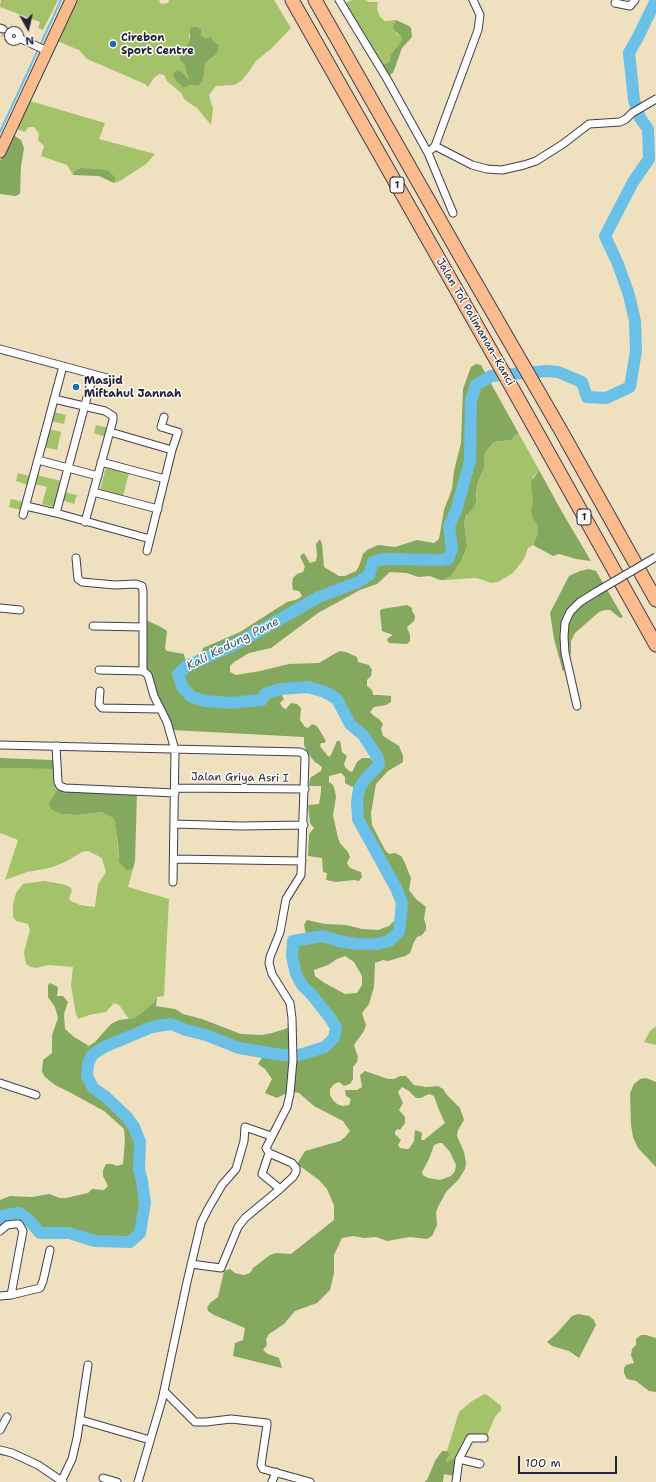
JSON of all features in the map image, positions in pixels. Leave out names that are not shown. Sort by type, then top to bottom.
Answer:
[{"type":"highway","name":"Jalan Tol Palimanan–Kanci","points":[[292,0],[656,645]]},
{"type":"highway","name":"Jalan Tol Palimanan–Kanci","points":[[315,0],[656,600]]},
{"type":"main road","points":[[0,152],[44,50],[71,0]]},
{"type":"street","points":[[339,0],[387,79],[428,153],[453,213]]},
{"type":"street","points":[[428,153],[435,146],[478,30],[480,15],[473,0]]},
{"type":"street","points":[[615,3],[630,6],[635,0]]},
{"type":"street","points":[[4,32],[18,32],[19,38],[44,50]]},
{"type":"street","points":[[435,146],[472,165],[487,169],[502,170],[524,166],[536,161],[563,144],[589,124],[620,122],[626,120],[632,113],[656,99]]},
{"type":"street","points":[[0,349],[107,378]]},
{"type":"street","points":[[23,515],[63,366]]},
{"type":"street","points":[[56,513],[93,375]]},
{"type":"street","points":[[54,399],[110,413],[112,416],[113,420],[110,432],[85,522]]},
{"type":"street","points":[[147,551],[172,450],[178,432],[161,427],[164,417]]},
{"type":"street","points":[[110,432],[172,450]]},
{"type":"street","points":[[38,460],[98,476]]},
{"type":"street","points":[[101,462],[165,479]]},
{"type":"street","points":[[94,492],[158,508]]},
{"type":"street","points":[[26,506],[150,539]]},
{"type":"street","points":[[577,706],[564,637],[565,623],[570,612],[580,602],[656,557]]},
{"type":"street","points":[[76,558],[78,579],[82,582],[122,585],[136,584],[142,586],[144,596],[143,671],[149,678],[152,691],[167,722],[175,750],[173,882]]},
{"type":"street","points":[[0,608],[20,610]]},
{"type":"street","points":[[93,626],[143,627]]},
{"type":"street","points":[[99,670],[143,671]]},
{"type":"street","points":[[100,691],[99,704],[102,708],[160,709]]},
{"type":"street","points":[[0,745],[300,752],[304,754],[305,790],[301,875],[286,899],[280,932],[269,963],[272,974],[290,1003],[292,1010],[293,1060],[290,1094],[287,1107],[266,1146],[269,1153],[262,1174],[280,1189]]},
{"type":"street","name":"Jalan Griya Asri I","points":[[56,746],[58,782],[60,786],[65,788],[175,791],[305,790]]},
{"type":"street","points":[[174,824],[242,826],[304,825]]},
{"type":"street","points":[[174,859],[302,860]]},
{"type":"street","points":[[0,1083],[36,1095]]},
{"type":"street","points":[[138,1482],[164,1391],[198,1232],[208,1208],[222,1186],[236,1169],[244,1141],[245,1127],[271,1136]]},
{"type":"street","points":[[191,1264],[221,1268],[238,1227],[245,1218],[293,1177],[296,1168],[292,1163],[269,1153]]},
{"type":"street","points":[[0,1231],[6,1225],[19,1224],[23,1231],[11,1295]]},
{"type":"street","points":[[0,1296],[11,1295],[41,1287],[50,1250]]},
{"type":"street","points":[[0,1450],[12,1453],[38,1465],[62,1482],[74,1451],[81,1420],[88,1365]]},
{"type":"street","points":[[164,1391],[195,1422],[231,1419],[267,1423],[261,1465],[263,1469],[310,1482]]},
{"type":"street","points":[[0,1430],[7,1417]]},
{"type":"street","points":[[81,1420],[150,1440]]},
{"type":"street","points":[[456,1482],[460,1459],[470,1438],[484,1438]]},
{"type":"street","points":[[460,1459],[480,1464]]},
{"type":"street","points":[[272,1482],[276,1472]]},
{"type":"street","points":[[103,1478],[117,1482]]},
{"type":"green space","points":[[1,0],[58,0],[43,30],[38,28],[40,22],[0,7]]},
{"type":"green space","points":[[76,0],[159,0],[161,4],[168,3],[169,0],[274,0],[291,28],[272,48],[256,61],[241,81],[234,85],[216,86],[209,95],[213,109],[211,125],[197,108],[185,100],[181,93],[167,81],[164,75],[159,74],[154,78],[148,87],[145,84],[87,59],[79,50],[57,41]],"holes":[[[189,34],[201,35],[214,56],[205,63],[204,75],[198,86],[190,85],[184,87],[175,80],[182,72],[189,81],[180,54],[190,40]]]},
{"type":"green space","points":[[352,0],[378,2],[377,9],[380,17],[385,21],[396,20],[394,23],[396,33],[402,37],[402,40],[388,63],[381,66],[345,3]]},
{"type":"green space","points":[[396,20],[411,28],[412,37],[402,48],[393,73],[388,76],[381,66],[389,62],[391,55],[402,40],[402,37],[394,30],[393,26]]},
{"type":"green space","points":[[196,27],[201,29],[201,35],[205,39],[211,37],[213,42],[219,45],[218,51],[205,63],[204,75],[198,86],[190,85],[184,88],[175,80],[173,74],[177,70],[182,72],[189,80],[184,64],[180,60],[180,54],[190,40],[190,28]]},
{"type":"green space","points":[[30,101],[105,123],[99,139],[155,154],[146,164],[120,181],[114,183],[116,178],[101,169],[81,168],[74,171],[73,175],[67,165],[41,156],[44,146],[38,140],[39,134],[34,127],[28,127],[25,132],[16,129]]},
{"type":"green space","points":[[13,135],[21,140],[24,148],[21,166],[20,193],[15,196],[0,194],[0,161]]},
{"type":"green space","points":[[81,168],[101,169],[108,171],[116,178],[114,183],[99,176],[73,175],[74,171]]},
{"type":"green space","points":[[476,364],[481,365],[487,376],[473,384],[468,400],[467,461],[454,510],[447,526],[449,548],[446,556],[383,556],[371,560],[367,573],[357,580],[318,594],[237,641],[201,657],[203,648],[240,632],[287,602],[298,599],[302,596],[299,591],[293,590],[293,578],[297,574],[303,572],[305,567],[300,556],[304,553],[310,563],[316,561],[316,544],[320,539],[322,544],[324,567],[339,576],[345,576],[356,571],[363,554],[367,550],[378,545],[395,547],[417,540],[434,543],[439,539],[444,510],[452,489],[454,471],[461,443],[463,389],[471,367]]},
{"type":"green space","points":[[489,380],[519,434],[515,435],[511,440],[494,442],[486,451],[484,456],[484,468],[477,484],[476,502],[474,507],[466,516],[464,522],[467,545],[466,550],[451,576],[444,580],[440,580],[430,576],[418,577],[407,573],[390,572],[377,584],[360,590],[318,613],[271,648],[249,653],[230,666],[230,672],[236,675],[289,664],[319,663],[340,651],[346,652],[357,657],[358,662],[369,665],[372,670],[371,676],[367,680],[367,686],[372,690],[373,695],[391,696],[391,702],[386,705],[374,707],[370,712],[383,724],[381,729],[383,736],[399,746],[403,756],[403,762],[388,771],[376,784],[371,813],[372,825],[385,850],[389,854],[395,853],[401,856],[404,861],[411,878],[409,890],[416,899],[426,907],[424,919],[426,930],[422,935],[417,937],[410,953],[388,961],[383,960],[375,963],[374,987],[369,1004],[362,1013],[366,1025],[364,1031],[354,1045],[358,1057],[357,1062],[353,1067],[353,1079],[350,1084],[344,1086],[339,1082],[334,1084],[330,1089],[330,1095],[337,1104],[343,1106],[349,1105],[351,1099],[346,1096],[345,1090],[357,1090],[362,1087],[360,1075],[365,1071],[388,1079],[406,1076],[414,1085],[426,1087],[438,1086],[443,1089],[460,1108],[464,1120],[458,1130],[457,1136],[464,1152],[466,1163],[465,1169],[459,1179],[446,1192],[438,1207],[436,1213],[437,1225],[432,1236],[427,1239],[410,1237],[387,1241],[376,1237],[364,1238],[353,1236],[342,1238],[334,1255],[334,1273],[330,1290],[317,1303],[295,1311],[284,1324],[269,1334],[266,1339],[267,1345],[263,1350],[268,1354],[279,1358],[282,1368],[233,1356],[235,1343],[243,1340],[245,1328],[214,1315],[208,1311],[207,1308],[210,1303],[218,1297],[224,1271],[230,1269],[235,1273],[244,1275],[250,1273],[253,1268],[270,1255],[276,1253],[291,1254],[334,1220],[334,1205],[327,1189],[319,1180],[297,1164],[305,1151],[340,1141],[350,1131],[343,1121],[314,1106],[299,1093],[287,1093],[277,1098],[265,1093],[272,1079],[265,1069],[258,1064],[263,1056],[293,1059],[307,1056],[327,1049],[336,1039],[338,1028],[333,1018],[314,993],[304,983],[298,973],[295,955],[296,943],[323,939],[357,946],[377,947],[390,944],[401,933],[405,903],[399,887],[361,818],[361,790],[381,766],[381,758],[365,733],[352,722],[339,698],[326,690],[309,685],[279,687],[263,692],[260,698],[230,700],[205,699],[193,695],[185,687],[180,674],[188,668],[240,646],[320,599],[359,585],[371,577],[375,564],[384,561],[450,561],[454,549],[452,527],[458,512],[472,462],[473,401],[478,387]],"holes":[[[345,956],[354,962],[362,976],[362,985],[357,993],[345,994],[315,976],[314,970],[328,965]],[[402,1087],[416,1098],[421,1098],[429,1094],[434,1096],[445,1123],[424,1140],[421,1140],[421,1132],[415,1130],[414,1141],[409,1149],[400,1148],[398,1145],[401,1140],[395,1134],[395,1131],[398,1129],[400,1130],[405,1123],[405,1117],[399,1110],[403,1103],[398,1092]],[[442,1143],[450,1152],[456,1165],[455,1171],[451,1176],[440,1180],[428,1178],[423,1175],[422,1172],[434,1145]]]},
{"type":"green space","points":[[54,412],[66,415],[64,424],[51,421]]},
{"type":"green space","points":[[96,425],[109,428],[106,437],[94,433]]},
{"type":"green space","points":[[49,429],[61,432],[57,450],[44,447]]},
{"type":"green space","points":[[519,434],[539,470],[533,477],[533,500],[531,511],[532,517],[538,527],[538,533],[533,545],[528,548],[524,559],[513,573],[498,582],[491,583],[475,578],[444,580],[451,576],[464,556],[466,550],[467,545],[464,522],[469,511],[474,507],[477,496],[477,484],[484,468],[484,456],[486,451],[494,442],[511,440],[515,435]]},
{"type":"green space","points":[[106,467],[129,473],[123,496],[100,490]]},
{"type":"green space","points":[[539,470],[591,561],[576,559],[559,554],[553,556],[533,545],[538,533],[538,527],[532,517],[531,511],[533,500],[531,482]]},
{"type":"green space","points":[[18,473],[30,476],[28,485],[16,481]]},
{"type":"green space","points":[[37,475],[61,481],[54,507],[42,504],[47,487],[34,484]]},
{"type":"green space","points":[[64,492],[77,495],[74,504],[62,500]]},
{"type":"green space","points":[[11,499],[24,502],[21,510],[9,507]]},
{"type":"green space","points":[[589,569],[596,571],[623,617],[620,618],[610,610],[599,612],[575,633],[571,641],[571,656],[562,629],[561,643],[565,667],[563,672],[554,639],[550,613],[569,576]]},
{"type":"green space","points":[[407,605],[412,608],[415,616],[414,621],[407,627],[410,635],[410,641],[407,644],[389,643],[387,640],[388,638],[393,635],[382,631],[380,611],[382,609]]},
{"type":"green space","points":[[146,620],[167,631],[165,649],[167,651],[184,654],[186,664],[175,673],[180,690],[191,699],[205,703],[230,705],[263,702],[267,696],[280,692],[284,699],[280,703],[283,708],[286,709],[291,703],[297,704],[301,708],[300,720],[305,727],[308,728],[312,724],[317,726],[326,741],[321,743],[320,746],[329,757],[337,741],[340,741],[342,752],[347,756],[344,764],[349,771],[352,772],[357,762],[362,758],[370,758],[376,764],[364,777],[357,788],[345,783],[345,777],[341,773],[329,776],[329,782],[333,785],[336,797],[333,815],[338,838],[350,857],[347,863],[350,868],[361,872],[362,877],[359,881],[354,880],[336,882],[326,880],[327,873],[323,872],[322,858],[308,856],[309,834],[314,828],[310,823],[308,805],[319,804],[321,792],[321,786],[309,786],[310,778],[321,771],[322,767],[315,762],[307,752],[304,745],[304,737],[172,730],[149,675],[144,658]]},
{"type":"green space","points":[[0,758],[53,760],[54,769],[0,768]]},
{"type":"green space","points":[[0,768],[54,769],[57,790],[52,798],[56,812],[61,814],[78,815],[101,812],[111,817],[117,826],[118,856],[127,871],[133,869],[128,887],[169,899],[164,996],[157,997],[153,1003],[135,1018],[129,1019],[119,1005],[114,1003],[106,1012],[89,1015],[78,1019],[71,986],[73,967],[48,965],[37,968],[26,964],[24,952],[30,930],[28,924],[16,921],[13,917],[13,904],[16,893],[23,884],[44,881],[62,884],[70,887],[72,890],[69,899],[71,901],[80,905],[95,907],[98,884],[106,872],[102,858],[88,851],[82,852],[67,861],[50,868],[27,872],[5,880],[18,840],[0,833]]},
{"type":"green space","points":[[57,790],[137,792],[135,861],[133,869],[127,871],[119,862],[115,821],[111,817],[101,812],[78,815],[61,814],[56,812],[51,809],[49,803]]},
{"type":"green space","points":[[397,918],[397,931],[388,939],[377,942],[358,942],[323,933],[304,936],[306,934],[304,925],[307,920],[325,924],[346,925],[362,929],[378,930],[389,926]]},
{"type":"green space","points":[[50,983],[58,987],[57,996],[63,996],[68,1002],[64,1014],[65,1029],[74,1037],[89,1046],[95,1042],[111,1024],[119,1020],[135,1018],[153,1003],[157,997],[156,1006],[175,1009],[183,1014],[202,1019],[241,1034],[262,1035],[291,1027],[293,1054],[240,1046],[207,1032],[171,1021],[151,1025],[103,1045],[90,1053],[85,1064],[84,1077],[91,1089],[126,1118],[138,1143],[136,1170],[140,1182],[143,1203],[138,1232],[129,1239],[95,1238],[69,1230],[41,1231],[30,1217],[19,1211],[4,1213],[0,1216],[0,1200],[10,1196],[32,1197],[49,1194],[60,1198],[66,1198],[88,1193],[92,1189],[104,1190],[108,1186],[103,1176],[103,1170],[106,1164],[117,1166],[123,1164],[125,1141],[124,1129],[104,1111],[55,1085],[45,1077],[42,1072],[43,1060],[52,1053],[52,1035],[58,1018],[55,1007],[48,997],[48,985]]},
{"type":"green space","points":[[656,1026],[656,1045],[644,1042],[650,1031]]},
{"type":"green space","points":[[646,1078],[656,1082],[656,1167],[638,1148],[633,1137],[631,1125],[630,1093],[634,1084],[640,1079]]},
{"type":"green space","points":[[578,1314],[589,1316],[594,1320],[596,1325],[579,1358],[569,1351],[552,1346],[547,1342],[572,1316]]},
{"type":"green space","points":[[641,1335],[656,1338],[656,1392],[649,1391],[636,1381],[627,1379],[624,1373],[624,1368],[626,1365],[634,1363],[631,1355],[632,1349],[636,1345],[636,1339]]},
{"type":"green space","points":[[485,1394],[501,1406],[501,1410],[495,1417],[488,1433],[489,1442],[474,1440],[457,1459],[454,1458],[447,1462],[446,1460],[450,1454],[447,1451],[459,1412],[472,1401]]},
{"type":"green space","points":[[442,1451],[447,1451],[450,1454],[446,1460],[447,1462],[454,1458],[457,1459],[454,1476],[444,1474],[443,1482],[424,1482],[427,1480],[435,1461]]},
{"type":"waterway","points":[[0,132],[61,0]]},
{"type":"waterway","name":"Kali Kedung Pane","points":[[0,1219],[5,1215],[19,1213],[28,1219],[40,1233],[69,1233],[95,1241],[130,1242],[140,1233],[145,1203],[139,1170],[140,1142],[134,1127],[127,1117],[106,1097],[93,1088],[87,1076],[88,1064],[92,1055],[104,1047],[152,1027],[171,1024],[186,1030],[206,1035],[239,1048],[275,1054],[293,1056],[325,1047],[334,1038],[336,1028],[331,1019],[302,985],[296,974],[292,956],[293,941],[323,936],[339,941],[358,944],[377,944],[389,941],[399,932],[402,903],[396,888],[358,819],[357,802],[359,789],[366,778],[379,765],[378,758],[363,735],[350,724],[337,699],[325,692],[308,687],[280,689],[265,694],[262,700],[230,703],[205,701],[192,697],[183,688],[178,674],[187,666],[238,643],[319,597],[358,582],[369,575],[373,562],[383,559],[448,559],[452,549],[449,526],[456,511],[470,461],[471,400],[476,385],[491,376],[546,371],[558,372],[582,382],[587,397],[606,398],[630,387],[636,351],[635,321],[629,295],[618,264],[605,236],[633,182],[649,159],[648,129],[640,118],[634,100],[629,53],[656,0]]},
{"type":"place","name":"Cirebon Sport Centre","points":[[113,44]]},
{"type":"place","name":"Masjid Miftahul Jannah","points":[[76,387]]}]
